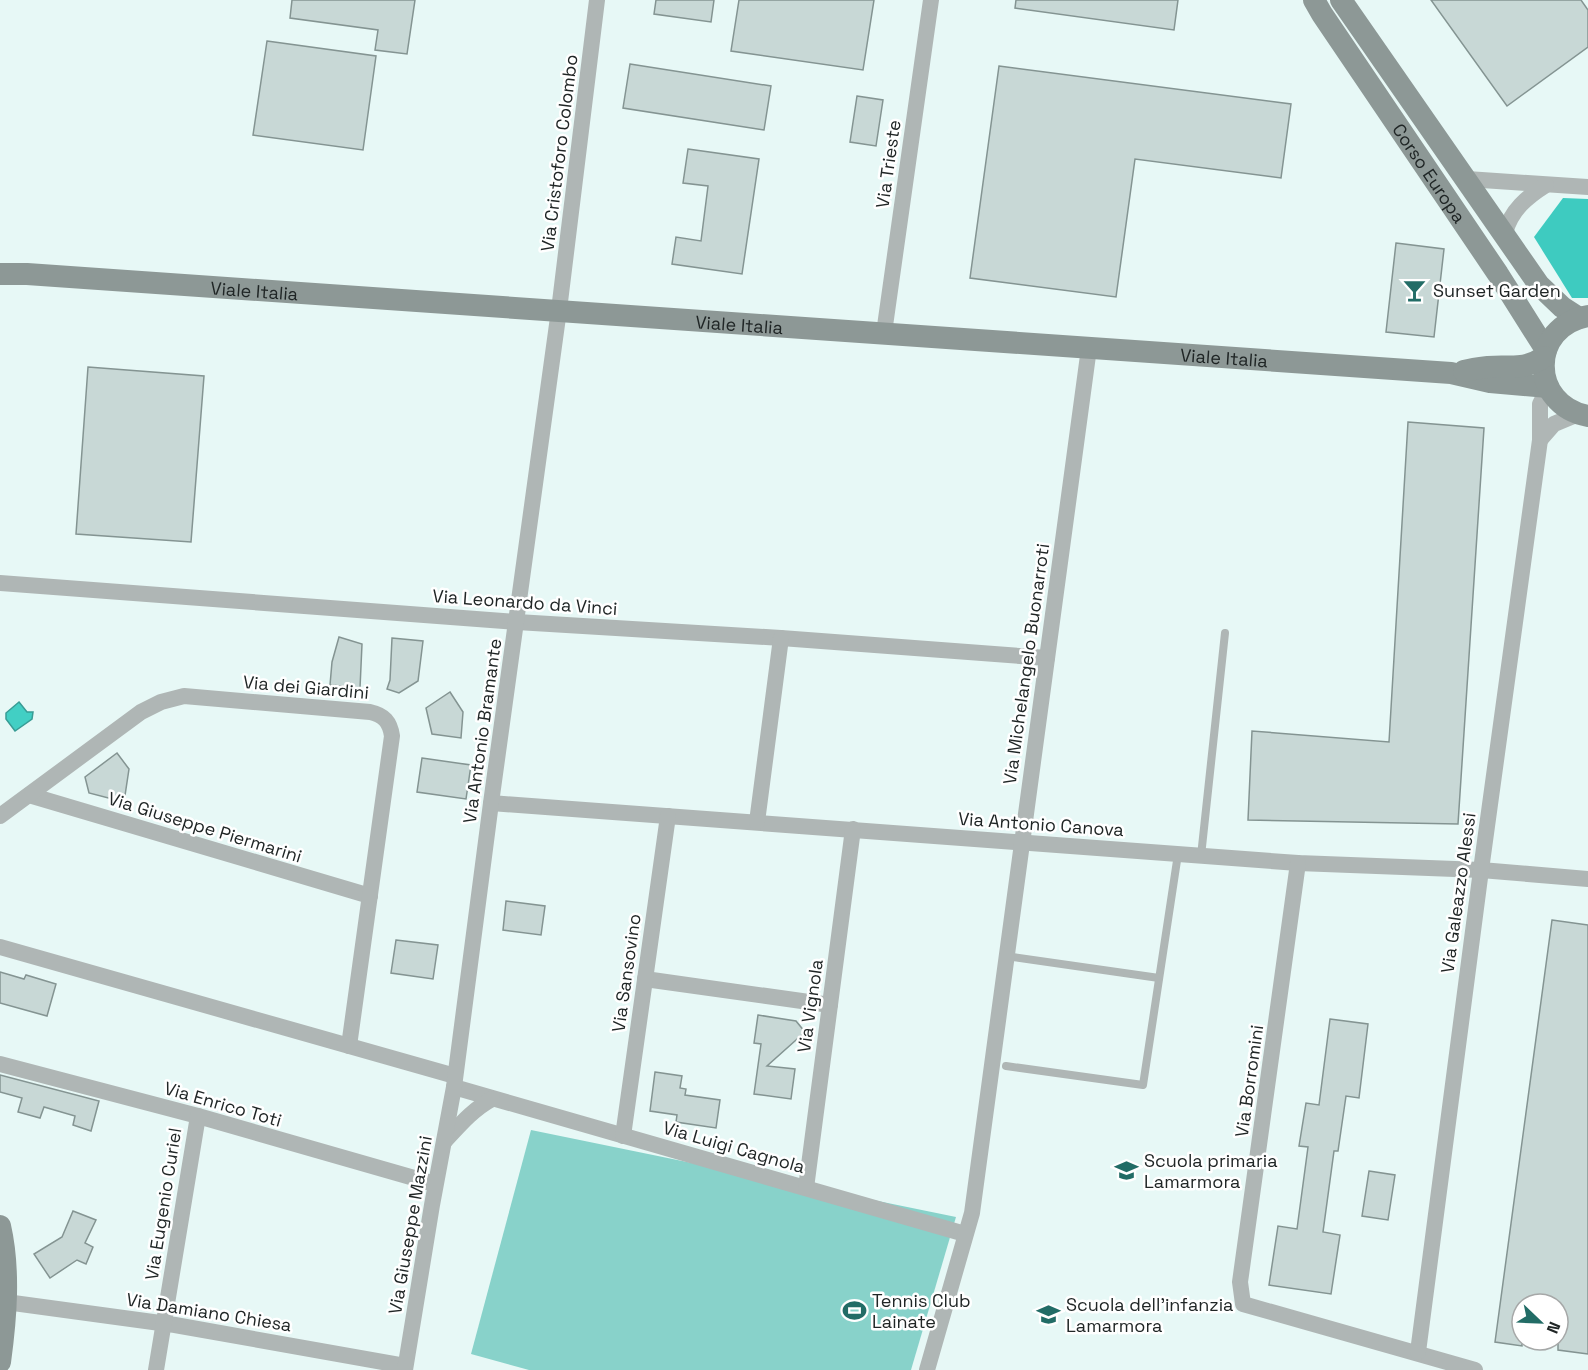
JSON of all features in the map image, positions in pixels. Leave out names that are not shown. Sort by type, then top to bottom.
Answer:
[{"type":"street","name":"Via Cristoforo Colombo","points":[[559,310],[597,0]]},
{"type":"street","name":"Via Trieste","points":[[884,333],[931,0]]},
{"type":"street","name":"Corso Europa","points":[[1341,0],[1539,285],[1562,307],[1583,317]]},
{"type":"street","name":"Corso Europa","points":[[1314,5],[1498,274],[1545,354]]},
{"type":"street","points":[[1467,179],[1588,187]]},
{"type":"street","points":[[1505,234],[1520,204],[1546,185]]},
{"type":"street","name":"Viale Italia","points":[[0,269],[27,274]]},
{"type":"street","name":"Viale Italia","points":[[0,274],[559,310],[1451,373],[1490,382],[1548,387]]},
{"type":"street","name":"Via Antonio Bramante","points":[[454,1082],[559,310]]},
{"type":"street","points":[[1583,317],[1558,330],[1545,354],[1544,372],[1548,387],[1555,398],[1583,415]]},
{"type":"street","name":"Via Michelangelo Buonarroti","points":[[927,1370],[972,1213],[1089,348]]},
{"type":"street","name":"Viale Italia","points":[[1451,373],[1489,367],[1531,365],[1545,354]]},
{"type":"street","name":"Via Galeazzo Alessi","points":[[1418,1352],[1480,870],[1540,440],[1540,404],[1548,387]]},
{"type":"street","points":[[1540,440],[1554,424],[1583,415]]},
{"type":"street","name":"Via Leonardo da Vinci","points":[[0,583],[517,622],[781,638],[1047,658]]},
{"type":"street","points":[[757,822],[781,638]]},
{"type":"street","name":"Via dei Giardini","points":[[0,816],[141,712],[161,702],[184,696],[377,713],[391,726],[392,736],[350,1046]]},
{"type":"street","name":"Via Giuseppe Piermarini","points":[[29,795],[370,896]]},
{"type":"street","name":"Via Antonio Canova","points":[[491,803],[1298,863],[1480,870],[1588,879]]},
{"type":"street","name":"Via Sansovino","points":[[623,1136],[668,816]]},
{"type":"street","name":"Via Vignola","points":[[806,1188],[853,830]]},
{"type":"street","name":"Via Borromini","points":[[1298,863],[1240,1282],[1243,1304],[1418,1352]]},
{"type":"street","name":"Via Luigi Cagnola","points":[[0,947],[350,1046],[454,1082],[492,1099],[965,1234]]},
{"type":"street","points":[[645,979],[830,1005]]},
{"type":"street","name":"Via Enrico Toti","points":[[0,1064],[198,1116],[435,1184]]},
{"type":"street","name":"Via Giuseppe Mazzini","points":[[405,1368],[454,1082]]},
{"type":"street","points":[[443,1144],[462,1122],[492,1099]]},
{"type":"street","name":"Via Eugenio Curiel","points":[[156,1370],[198,1116]]},
{"type":"street","points":[[0,1226],[5,1263],[6,1302],[0,1362]]},
{"type":"street","name":"Via Damiano Chiesa","points":[[6,1302],[164,1323],[405,1368]]},
{"type":"street","points":[[1418,1352],[1475,1370]]},
{"type":"lane","points":[[1201,856],[1225,633]]},
{"type":"lane","points":[[1006,1066],[1143,1085],[1178,854]]},
{"type":"lane","points":[[1006,956],[1159,978]]},
{"type":"shaded area","points":[[1563,198],[1588,199],[1588,298],[1572,298],[1534,237]]},
{"type":"shaded area","points":[[19,702],[27,712],[33,712],[32,719],[15,731],[6,719],[6,713]]},
{"type":"shaded area","points":[[531,1130],[956,1217],[911,1370],[529,1370],[471,1354]]},
{"type":"building","points":[[292,0],[415,0],[407,54],[375,50],[378,30],[290,18]]},
{"type":"building","points":[[656,0],[714,0],[711,22],[654,14]]},
{"type":"building","points":[[739,0],[874,0],[863,70],[731,51]]},
{"type":"building","points":[[1016,0],[1178,0],[1174,30],[1015,8]]},
{"type":"building","points":[[1431,0],[1581,0],[1588,10],[1588,47],[1507,106]]},
{"type":"building","points":[[267,41],[376,56],[363,150],[253,135]]},
{"type":"building","points":[[630,64],[771,86],[764,130],[623,108]]},
{"type":"building","points":[[999,66],[1291,104],[1281,178],[1135,159],[1116,297],[970,278]]},
{"type":"building","points":[[857,96],[883,100],[876,146],[850,142]]},
{"type":"building","points":[[688,149],[759,159],[742,274],[672,264],[676,237],[701,241],[708,186],[683,183]]},
{"type":"building","points":[[1396,243],[1444,249],[1434,337],[1386,332]]},
{"type":"building","points":[[88,367],[204,376],[191,542],[76,534]]},
{"type":"building","points":[[1408,422],[1484,428],[1458,824],[1248,820],[1252,731],[1389,742]]},
{"type":"building","points":[[339,637],[362,644],[360,688],[330,685],[332,662]]},
{"type":"building","points":[[392,638],[423,641],[418,681],[399,693],[387,689],[390,680]]},
{"type":"building","points":[[450,692],[463,712],[461,738],[432,734],[426,708]]},
{"type":"building","points":[[117,753],[129,769],[124,802],[89,793],[85,777]]},
{"type":"building","points":[[422,758],[471,765],[466,799],[417,792]]},
{"type":"building","points":[[506,901],[545,906],[541,935],[503,930]]},
{"type":"building","points":[[1552,920],[1588,925],[1588,1354],[1570,1352],[1570,1292],[1510,1292],[1510,1344],[1495,1342]]},
{"type":"building","points":[[396,940],[438,945],[433,979],[391,973]]},
{"type":"building","points":[[0,972],[24,979],[26,975],[56,984],[47,1016],[0,1003]]},
{"type":"building","points":[[758,1015],[796,1021],[805,1032],[767,1066],[795,1069],[791,1099],[754,1094],[761,1044],[754,1043]]},
{"type":"building","points":[[1330,1019],[1368,1024],[1359,1098],[1346,1096],[1338,1151],[1334,1151],[1323,1232],[1340,1235],[1331,1294],[1269,1285],[1278,1226],[1297,1229],[1308,1147],[1299,1146],[1306,1103],[1319,1105]]},
{"type":"building","points":[[655,1072],[682,1076],[680,1088],[686,1089],[685,1095],[720,1100],[716,1128],[676,1122],[677,1115],[650,1111]]},
{"type":"building","points":[[0,1075],[99,1101],[91,1131],[73,1125],[75,1116],[44,1107],[40,1118],[18,1112],[22,1098],[0,1092]]},
{"type":"building","points":[[1369,1171],[1395,1175],[1388,1220],[1362,1216]]},
{"type":"building","points":[[73,1211],[96,1220],[85,1243],[93,1247],[86,1264],[77,1260],[50,1278],[34,1254],[62,1237]]},
{"type":"place","name":"Sunset Garden","points":[[1415,290]]},
{"type":"place","name":"Scuola primaria Lamarmora","points":[[1126,1170]]},
{"type":"place","name":"Tennis Club Lainate","points":[[854,1310]]},
{"type":"place","name":"Scuola dell'infanzia Lamarmora","points":[[1048,1314]]}]
